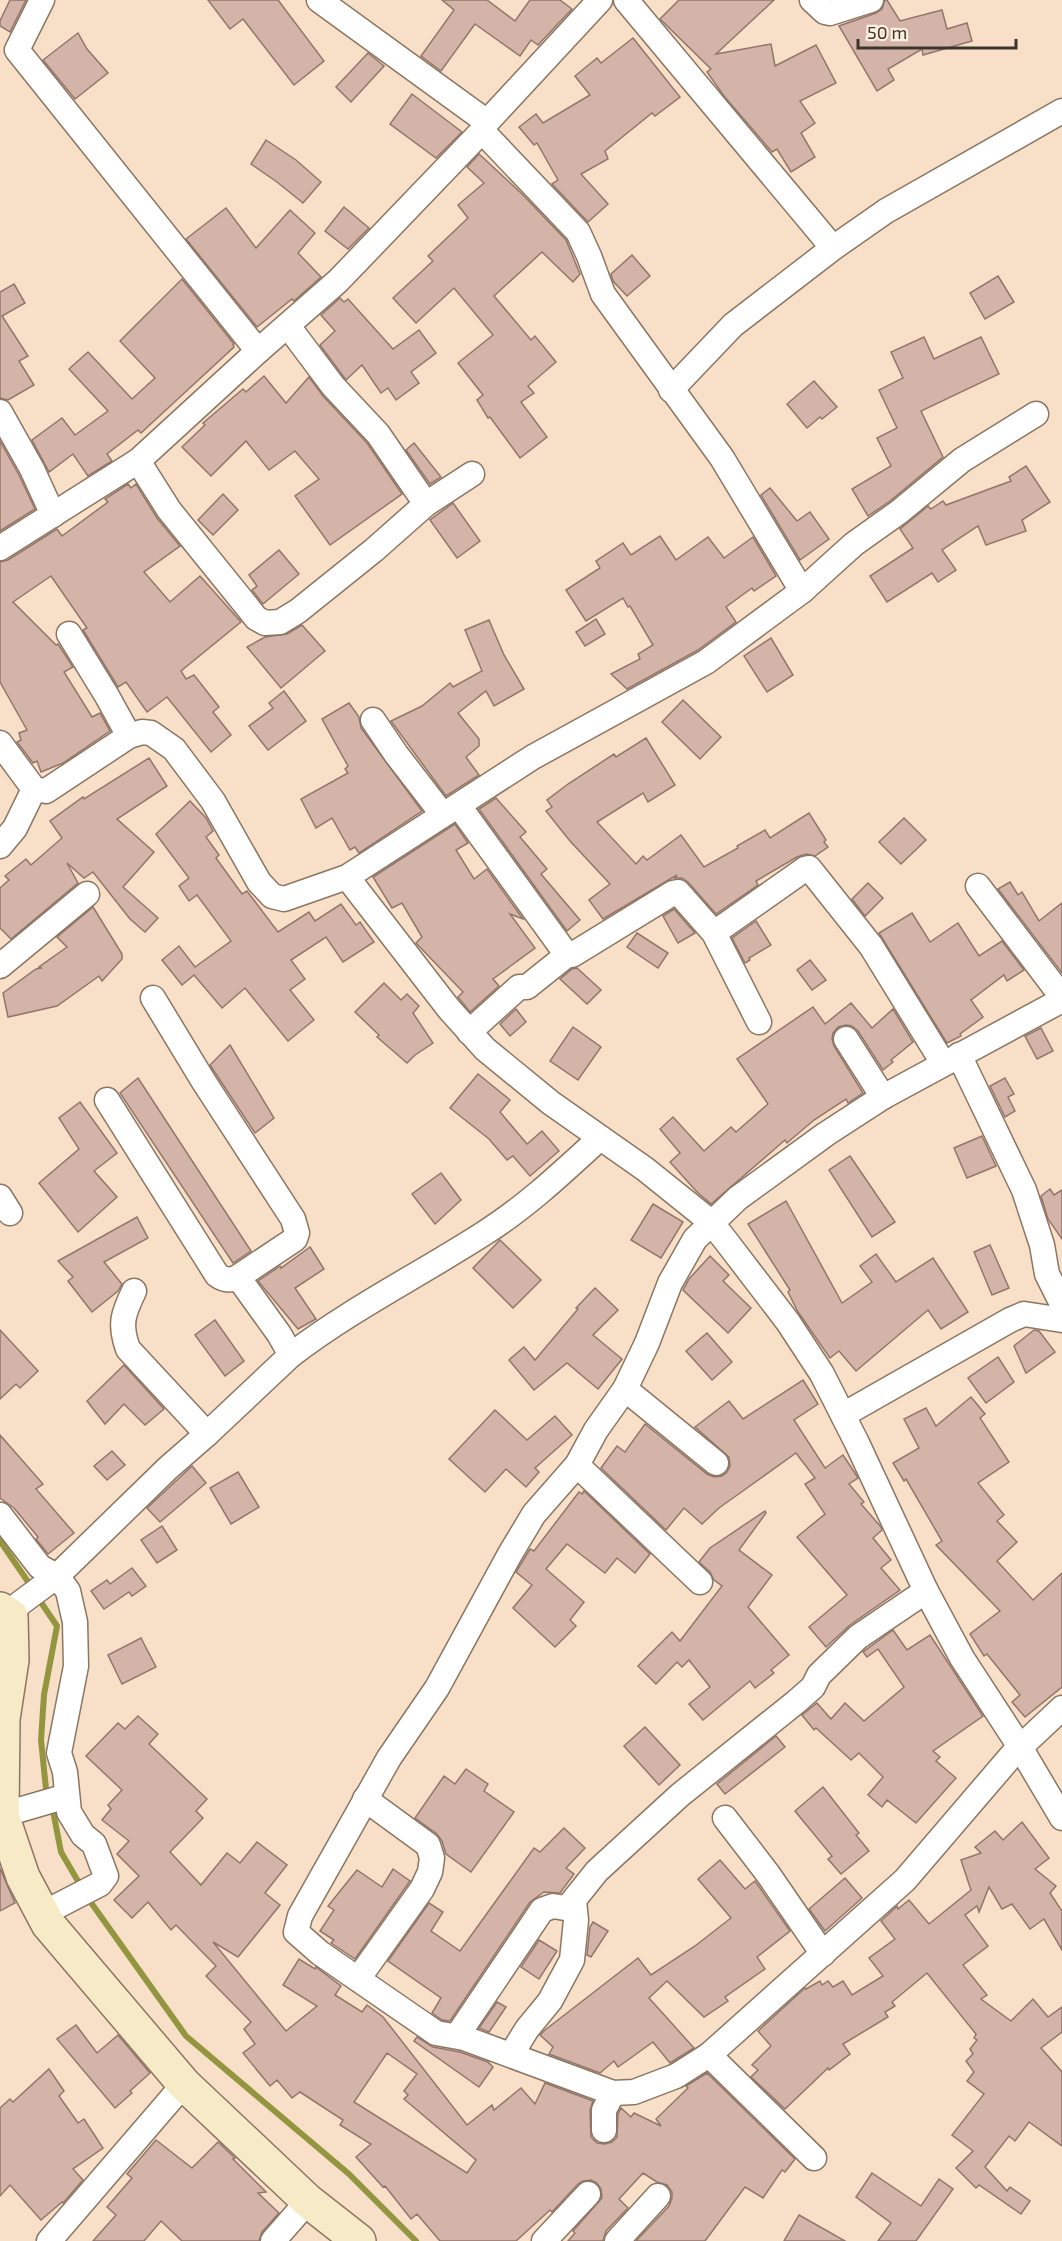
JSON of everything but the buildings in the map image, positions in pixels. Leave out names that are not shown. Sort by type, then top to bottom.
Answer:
[{"type":"main road","points":[[10,1610],[12,1660],[3,1719],[9,1813],[20,1868],[48,1910],[48,1924],[184,2084],[308,2201],[359,2241]]},
{"type":"street","points":[[42,0],[17,50],[258,351]]},
{"type":"street","points":[[319,0],[484,126],[578,232],[603,294],[722,458],[801,591]]},
{"type":"street","points":[[0,548],[138,461],[338,281],[600,0]]},
{"type":"street","points":[[626,0],[833,248]]},
{"type":"street","points":[[812,0],[825,12],[830,13],[871,0]]},
{"type":"street","points":[[671,390],[733,325],[833,248],[886,211],[1062,111]]},
{"type":"street","points":[[288,326],[333,386],[378,434],[426,504]]},
{"type":"street","points":[[0,412],[32,469],[52,515]]},
{"type":"street","points":[[0,744],[34,789],[46,791],[129,736],[142,732],[151,733],[174,749],[213,801],[259,882],[273,896],[284,899],[347,877],[533,757],[706,662],[801,591],[854,544],[899,512],[962,460],[1036,414]]},
{"type":"street","points":[[138,461],[170,510],[256,618],[265,623],[280,622],[298,611],[374,550],[426,504],[472,474]]},
{"type":"street","points":[[69,634],[129,736]]},
{"type":"street","points":[[373,720],[396,754],[451,811],[567,955]]},
{"type":"street","points":[[0,846],[15,828],[34,789]]},
{"type":"street","points":[[714,933],[809,868],[871,946],[951,1059],[1024,1190],[1042,1245],[1047,1274],[1062,1304]]},
{"type":"street","points":[[347,877],[469,1032],[494,1056],[600,1138],[645,1169],[711,1222],[793,1330],[822,1374],[926,1591],[962,1658],[1020,1747],[1062,1818]]},
{"type":"street","points":[[978,886],[1062,999],[883,1097],[826,1134],[738,1198],[695,1239],[670,1283],[647,1343],[625,1389],[596,1430],[577,1465],[534,1514],[437,1688],[389,1758],[365,1799],[300,1916],[297,1932],[320,1953],[436,2033],[457,2036],[613,2093],[634,2092],[676,2076],[709,2055],[823,1954],[905,1880],[1020,1747],[1062,1708]]},
{"type":"street","points":[[469,1032],[519,987],[527,987],[567,955],[572,955],[673,892],[678,892],[714,933],[759,1022]]},
{"type":"street","points":[[0,966],[87,894]]},
{"type":"street","points":[[106,1100],[217,1275],[222,1279],[232,1280],[238,1277],[295,1239],[297,1233],[293,1219],[204,1082],[153,998]]},
{"type":"street","points":[[846,1039],[883,1097]]},
{"type":"street","points":[[10,1610],[57,1576],[168,1468],[291,1355],[357,1309],[484,1233],[556,1178],[600,1138]]},
{"type":"street","points":[[238,1277],[279,1334],[291,1355]]},
{"type":"street","points":[[134,1291],[122,1322],[128,1349],[207,1434]]},
{"type":"street","points":[[843,1414],[1017,1317],[1034,1314],[1062,1320]]},
{"type":"street","points":[[625,1389],[716,1463]]},
{"type":"street","points":[[577,1465],[700,1582]]},
{"type":"street","points":[[0,1515],[40,1567],[57,1576],[68,1592],[75,1622],[76,1666],[59,1753],[65,1772],[61,1797],[83,1835],[94,1844],[106,1876],[100,1884],[48,1910]]},
{"type":"street","points":[[457,2036],[542,1910],[553,1906],[565,1908],[574,1901],[583,1887],[609,1859],[680,1795],[813,1687],[819,1675],[858,1637],[926,1591]]},
{"type":"street","points":[[9,1813],[61,1797]]},
{"type":"street","points":[[358,1979],[422,1889],[430,1872],[432,1858],[428,1845],[365,1799]]},
{"type":"street","points":[[725,1818],[768,1874],[823,1954]]},
{"type":"street","points":[[511,2055],[527,2029],[550,2001],[572,1960],[576,1920],[574,1901]]},
{"type":"street","points":[[709,2055],[814,2158]]},
{"type":"street","points":[[50,2241],[184,2084]]},
{"type":"street","points":[[604,2130],[604,2110],[613,2093]]},
{"type":"street","points":[[544,2241],[588,2194]]},
{"type":"street","points":[[617,2241],[658,2196]]},
{"type":"street","points":[[273,2241],[308,2201]]},
{"type":"waterway","points":[[0,1541],[33,1589]]},
{"type":"waterway","points":[[38,1598],[57,1626],[44,1695],[41,1740],[48,1796]]},
{"type":"waterway","points":[[52,1806],[61,1852],[82,1888]]},
{"type":"waterway","points":[[87,1897],[186,2036],[349,2174],[416,2241]]}]
